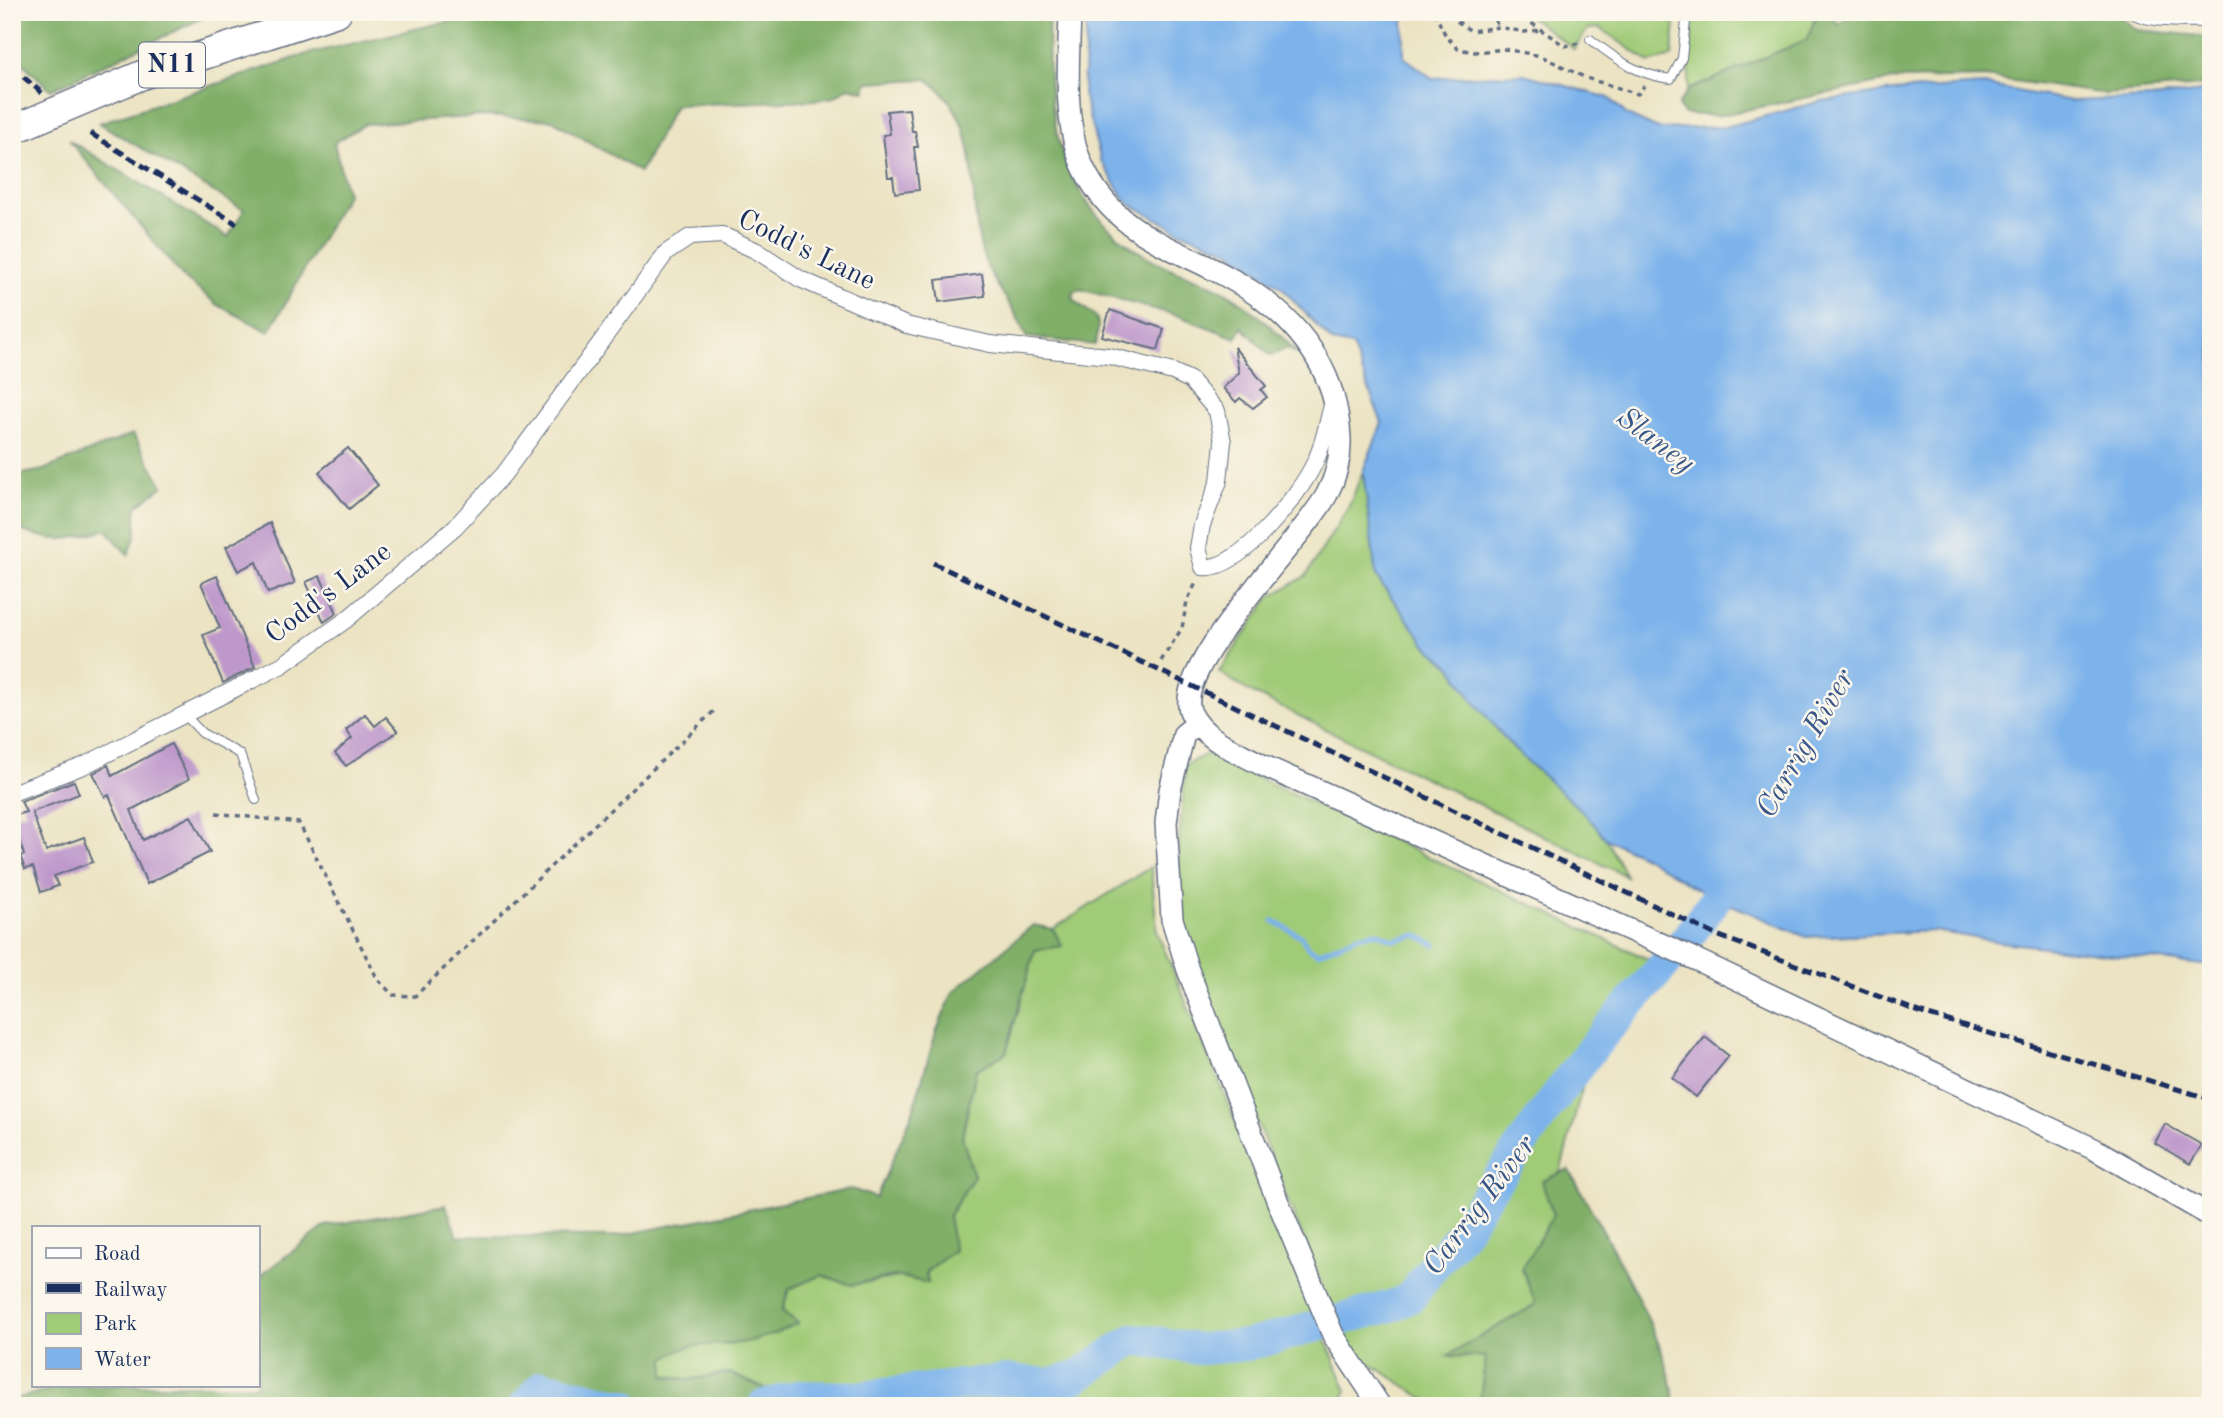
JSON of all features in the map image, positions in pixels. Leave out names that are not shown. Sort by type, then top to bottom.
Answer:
[{"type":"highway","name":"N11","points":[[12,130],[142,75],[337,12]]},
{"type":"main road","points":[[1070,12],[1072,128],[1083,167],[1101,197],[1130,226],[1160,245],[1252,290],[1278,311],[1319,356],[1334,400],[1340,439],[1336,476],[1313,516],[1247,596],[1196,676],[1187,695],[1189,710],[1211,738],[1262,765],[1699,961],[2096,1150],[2211,1216]]},
{"type":"main road","points":[[1197,723],[1184,734],[1170,790],[1166,835],[1172,919],[1188,971],[1333,1335],[1380,1406]]},
{"type":"street","name":"Codd's Lane","points":[[12,793],[83,765],[301,654],[455,527],[504,474],[666,253],[690,237],[722,235],[757,251],[800,279],[906,325],[990,344],[1109,356],[1174,372],[1190,380],[1217,411],[1223,442],[1219,481],[1202,525],[1198,548],[1203,567]]},
{"type":"street","points":[[1203,567],[1214,569],[1227,562],[1282,513],[1301,488],[1316,461],[1334,400]]},
{"type":"lane","points":[[1590,39],[1628,67],[1650,76],[1671,79],[1682,58],[1687,12]]},
{"type":"lane","points":[[2128,12],[2136,17],[2167,22],[2211,23]]},
{"type":"lane","points":[[184,714],[202,733],[240,754],[256,800]]},
{"type":"path","points":[[1434,12],[1446,36],[1458,48],[1475,52],[1505,49],[1541,56],[1586,78],[1638,94],[1650,76]]},
{"type":"path","points":[[1453,12],[1458,22],[1471,31],[1499,27],[1524,32],[1541,30]]},
{"type":"path","points":[[1489,12],[1499,27]]},
{"type":"path","points":[[1515,12],[1565,46],[1590,39]]},
{"type":"path","points":[[1161,661],[1182,628],[1187,601],[1203,567]]},
{"type":"path","points":[[216,813],[299,823],[378,980],[393,995],[415,996],[715,710]]},
{"type":"green space","points":[[12,12],[215,12],[51,90],[12,53]]},
{"type":"green space","points":[[506,12],[1049,12],[1050,89],[1055,125],[1065,159],[1079,190],[1100,219],[1128,244],[1163,265],[1212,285],[1248,307],[1299,354],[1287,348],[1271,356],[1242,327],[1236,338],[1179,316],[1080,289],[1074,292],[1073,298],[1097,320],[1095,345],[1026,337],[991,274],[982,252],[977,229],[971,159],[959,116],[946,97],[927,79],[868,82],[864,91],[849,87],[834,97],[817,100],[675,105],[640,172],[552,120],[487,116],[365,124],[334,143],[347,194],[269,332],[218,305],[183,277],[69,140],[228,237],[244,210],[99,123],[307,54],[432,25]]},
{"type":"green space","points":[[1524,12],[1676,12],[1672,56],[1650,63],[1600,28],[1588,29],[1574,49]]},
{"type":"green space","points":[[1693,12],[1817,12],[1808,39],[1688,90]]},
{"type":"green space","points":[[1817,12],[1831,12],[1838,24],[1858,12],[2114,12],[2137,30],[2211,37],[2211,85],[2106,94],[1986,77],[1898,79],[1716,116],[1683,114],[1678,105],[1688,90],[1808,39]]},
{"type":"green space","points":[[133,434],[163,486],[136,507],[136,535],[128,555],[106,529],[81,537],[59,539],[37,536],[12,527],[12,476],[43,470]]},
{"type":"green space","points":[[1363,471],[1376,577],[1427,646],[1451,666],[1475,703],[1514,749],[1588,817],[1606,839],[1626,876],[1250,692],[1219,672],[1270,597],[1306,576],[1349,506]]},
{"type":"green space","points":[[1207,754],[1652,961],[1576,1060],[1582,1089],[1560,1173],[1543,1181],[1553,1215],[1522,1269],[1537,1304],[1449,1355],[1486,1356],[1479,1406],[1436,1406],[1351,1351],[1331,1309],[1194,963],[1179,910],[1179,841],[1186,764]]},
{"type":"green space","points":[[1151,867],[1157,932],[1347,1391],[1338,1406],[788,1406],[786,1398],[729,1373],[688,1380],[665,1375],[665,1358],[683,1348],[707,1342],[744,1342],[797,1323],[782,1311],[789,1289],[821,1275],[852,1285],[926,1272],[954,1250],[948,1217],[974,1176],[962,1137],[976,1069],[1006,1053],[1035,950],[1061,946],[1053,929]]},
{"type":"green space","points":[[1033,925],[1053,929],[1062,946],[1035,950],[1006,1053],[976,1070],[962,1137],[974,1176],[948,1217],[954,1250],[926,1272],[928,1283],[895,1276],[852,1285],[821,1275],[789,1289],[782,1311],[798,1323],[753,1340],[696,1346],[665,1358],[665,1376],[688,1380],[729,1373],[786,1398],[763,1406],[626,1406],[544,1386],[525,1406],[12,1406],[12,1400],[62,1386],[259,1386],[259,1276],[326,1226],[446,1205],[457,1236],[613,1237],[852,1189],[876,1198],[912,1114],[936,1032],[953,992]]},
{"type":"green space","points":[[1569,1169],[1649,1322],[1672,1384],[1674,1406],[1479,1406],[1486,1357],[1447,1356],[1536,1304],[1522,1269],[1553,1215],[1542,1181]]},
{"type":"water","name":"Slaney","points":[[1087,12],[1403,12],[1404,57],[1432,78],[1524,74],[1609,98],[1627,115],[1658,129],[1725,127],[1822,101],[1893,91],[1984,85],[2072,101],[2151,98],[2211,91],[2211,966],[2000,942],[1934,931],[1806,937],[1732,905],[1709,911],[1707,895],[1643,856],[1606,839],[1588,817],[1514,749],[1475,703],[1451,666],[1427,646],[1376,576],[1363,471],[1382,423],[1352,346],[1332,342],[1282,288],[1228,250],[1179,231],[1127,202],[1101,161],[1083,94]]},
{"type":"building","points":[[909,109],[912,131],[915,131],[918,147],[914,147],[919,190],[895,193],[893,177],[888,177],[883,135],[890,134],[887,111]]},
{"type":"building","points":[[982,274],[985,296],[939,302],[936,280]]},
{"type":"building","points":[[1110,310],[1164,329],[1158,350],[1102,336]]},
{"type":"building","points":[[1234,347],[1266,386],[1261,390],[1267,397],[1253,408],[1240,398],[1236,402],[1223,388],[1239,373]]},
{"type":"building","points":[[348,448],[378,485],[349,509],[319,472]]},
{"type":"building","points":[[270,523],[295,583],[268,593],[256,562],[238,571],[226,547]]},
{"type":"building","points":[[217,576],[255,667],[223,683],[203,635],[220,628],[201,583]]},
{"type":"building","points":[[320,576],[337,613],[324,622],[306,582]]},
{"type":"building","points":[[365,714],[375,726],[386,717],[398,731],[346,766],[335,753],[352,738],[346,730]]},
{"type":"building","points":[[171,744],[189,779],[131,810],[143,840],[191,816],[210,852],[147,884],[109,795],[105,797],[93,773],[108,765],[112,776]]},
{"type":"building","points":[[74,781],[79,794],[32,812],[46,851],[84,837],[93,862],[54,876],[58,886],[41,892],[33,867],[25,869],[20,856],[24,855],[12,816],[26,812],[21,801]]},
{"type":"building","points":[[1705,1037],[1729,1056],[1696,1097],[1672,1078]]},
{"type":"building","points":[[2165,1124],[2202,1145],[2190,1164],[2155,1143]]},
{"type":"waterway","name":"Carrig River","points":[[763,1406],[797,1396],[860,1397],[1007,1380],[1047,1384],[1075,1378],[1134,1339],[1199,1349],[1248,1345],[1395,1305],[1411,1297],[1466,1228],[1480,1204],[1574,1072],[1688,936],[1730,875]]},
{"type":"waterway","points":[[1273,921],[1301,936],[1308,948],[1318,953],[1358,936],[1376,932],[1394,940],[1417,935],[1435,945]]},
{"type":"waterway","name":"Carrig River","points":[[525,1406],[543,1386],[626,1406]]},
{"type":"railway","points":[[12,67],[42,93]]},
{"type":"railway","points":[[90,133],[237,224]]},
{"type":"railway","points":[[933,563],[1714,934],[1925,1014],[2211,1099]]}]
